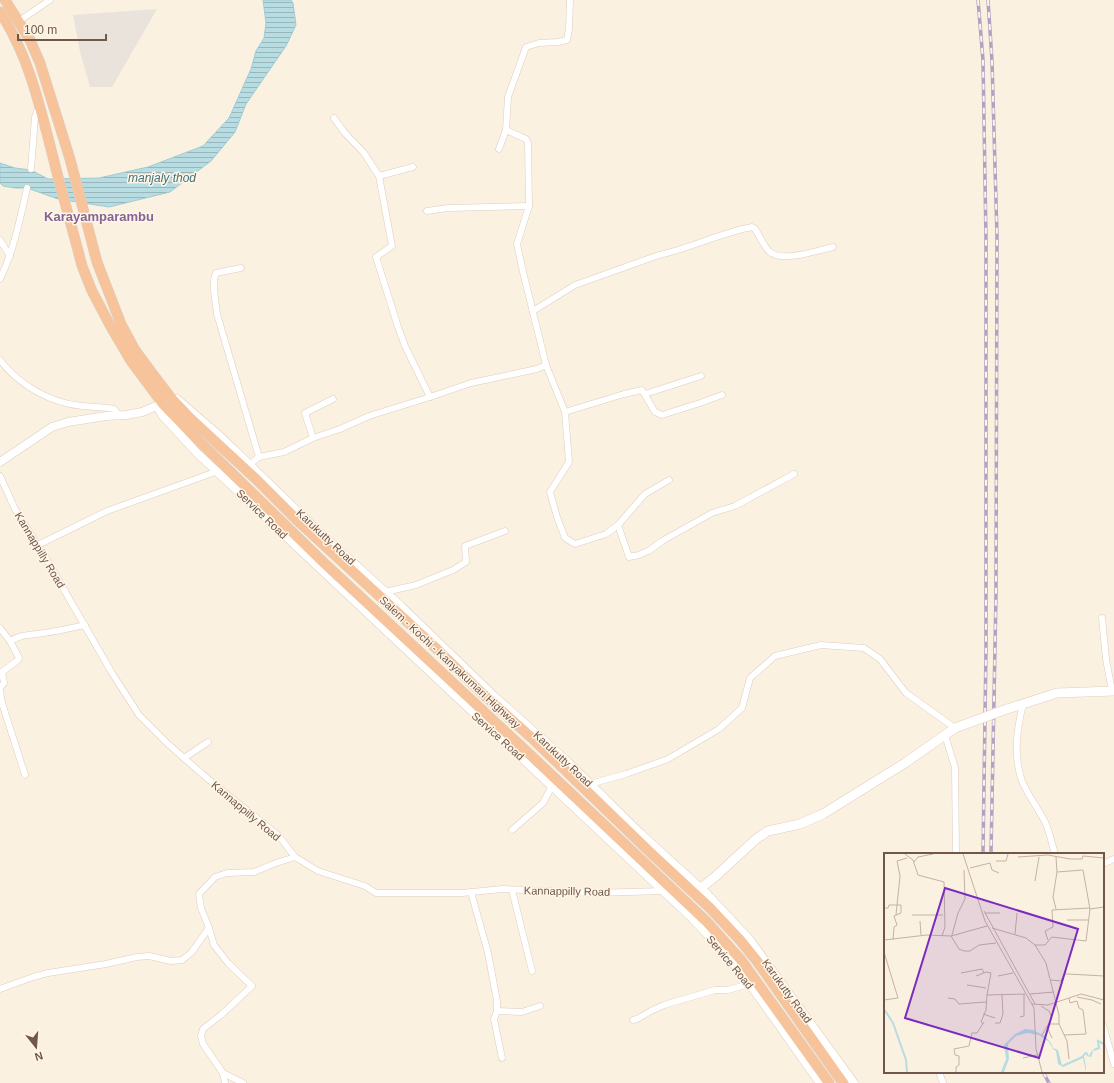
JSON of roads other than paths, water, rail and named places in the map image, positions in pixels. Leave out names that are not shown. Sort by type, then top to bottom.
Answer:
[{"type":"highway","points":[[5,0],[19,21]]},
{"type":"highway","points":[[0,12],[15,37],[26,61],[40,103]]},
{"type":"highway","name":"Salem - Kochi - Kanyakumari Highway","points":[[19,21],[30,40],[40,63],[70,159],[97,262],[120,324],[164,403],[190,418],[256,478],[298,521],[533,739],[586,792],[697,890],[757,962],[843,1083]]},
{"type":"highway","name":"Salem - Kochi - Kanyakumari Highway","points":[[40,103],[82,266],[92,291],[131,361],[164,403],[200,442],[318,557],[706,921],[741,960],[829,1083]]},
{"type":"highway","points":[[664,891],[674,890]]},
{"type":"main road","points":[[697,890],[716,876],[756,839],[768,831],[800,824],[823,814],[905,763],[955,728],[1057,693],[1113,691]]},
{"type":"street","points":[[19,21],[50,0]]},
{"type":"street","points":[[499,149],[506,130],[508,97],[526,47],[539,43],[567,40],[570,29],[570,0]]},
{"type":"street","points":[[31,169],[35,117],[40,103]]},
{"type":"street","points":[[334,118],[344,132],[364,152],[379,176],[392,246],[376,257],[405,346],[430,397]]},
{"type":"street","points":[[506,130],[526,139],[528,143],[529,206],[517,244],[546,365],[565,412],[569,462],[550,492],[565,538],[575,544],[606,534],[618,525],[646,494],[669,480]]},
{"type":"street","points":[[379,176],[412,168]]},
{"type":"street","points":[[0,279],[18,232],[28,188]]},
{"type":"street","points":[[427,211],[448,208],[529,206]]},
{"type":"street","points":[[533,311],[575,286],[659,255],[737,230],[752,227],[755,229],[771,254],[778,256],[788,257],[833,247]]},
{"type":"street","points":[[0,240],[10,256]]},
{"type":"street","points":[[241,268],[216,272],[214,289],[217,314],[259,457]]},
{"type":"street","points":[[0,360],[21,382],[43,394],[74,405],[114,409],[120,416]]},
{"type":"street","points":[[250,464],[259,457],[284,452],[313,438],[340,429],[369,416],[471,383],[537,369],[546,365]]},
{"type":"street","points":[[645,394],[701,376]]},
{"type":"street","points":[[565,412],[642,390],[655,412],[662,415],[722,395]]},
{"type":"street","points":[[313,438],[305,413],[333,399]]},
{"type":"street","name":"Karukutty Road","points":[[164,403],[180,401],[250,464],[314,527],[590,784],[750,940],[854,1083]]},
{"type":"street","points":[[0,462],[52,427],[68,422],[142,412],[164,403]]},
{"type":"street","name":"Service Road","points":[[164,403],[162,415],[178,433],[664,891],[720,948],[749,984],[820,1083]]},
{"type":"street","points":[[38,545],[107,511],[218,472]]},
{"type":"street","points":[[618,525],[629,557],[639,555],[712,513],[735,506],[794,474]]},
{"type":"street","name":"Kannappilly Road","points":[[0,476],[15,510],[38,545],[112,673],[139,714],[208,780],[279,836],[295,857],[318,871],[365,886],[376,893],[471,892],[502,889],[592,893],[664,891]]},
{"type":"street","points":[[385,592],[416,585],[453,570],[466,562],[466,546],[505,531]]},
{"type":"street","points":[[1102,618],[1106,659],[1113,691]]},
{"type":"street","points":[[10,641],[25,634],[54,632],[85,625]]},
{"type":"street","points":[[0,628],[10,641],[19,658],[2,672],[4,683],[0,688]]},
{"type":"street","points":[[590,784],[626,774],[668,759],[713,733],[742,708],[750,678],[775,656],[821,644],[864,648],[880,659],[906,693],[955,728]]},
{"type":"street","points":[[0,691],[1,703],[25,775]]},
{"type":"street","points":[[1023,704],[1017,727],[1018,762],[1022,780],[1046,824],[1055,853]]},
{"type":"street","points":[[945,735],[955,768],[956,853]]},
{"type":"street","points":[[184,758],[208,742]]},
{"type":"street","points":[[512,830],[543,803],[552,786]]},
{"type":"street","points":[[225,1083],[223,1073],[203,1044],[201,1036],[203,1029],[221,1015],[252,986],[228,963],[214,945],[201,908],[199,894],[215,877],[227,873],[254,872],[295,857]]},
{"type":"street","points":[[1104,864],[1114,860]]},
{"type":"street","points":[[512,890],[532,972]]},
{"type":"street","points":[[471,892],[488,953],[497,1001],[497,1011],[494,1019],[502,1058]]},
{"type":"street","points":[[0,989],[48,973],[106,964],[143,956],[177,961],[187,957],[191,953],[209,928]]},
{"type":"street","points":[[633,1020],[664,1005],[715,990],[728,990],[749,984]]},
{"type":"street","points":[[497,1011],[522,1012],[540,1006]]},
{"type":"street","points":[[1104,1029],[1114,1064]]},
{"type":"street","points":[[223,1073],[243,1083]]},
{"type":"street","points":[[939,1073],[943,1083]]},
{"type":"water","name":"manjaly thod","points":[[263,0],[291,0],[293,3],[296,25],[286,46],[246,104],[235,132],[211,161],[170,192],[109,207],[58,199],[27,188],[3,186],[0,183],[0,163],[15,168],[31,170],[48,179],[99,178],[148,167],[203,146],[229,118],[251,69],[256,51],[264,38],[266,23]]},
{"type":"railway","points":[[978,0],[983,60],[986,240],[986,649],[983,853]]},
{"type":"railway","points":[[988,0],[992,61],[997,236],[996,595],[991,853]]},
{"type":"railway","points":[[1044,1073],[1049,1083]]},
{"type":"district","name":"Karayamparambu","points":[[99,216]]}]
